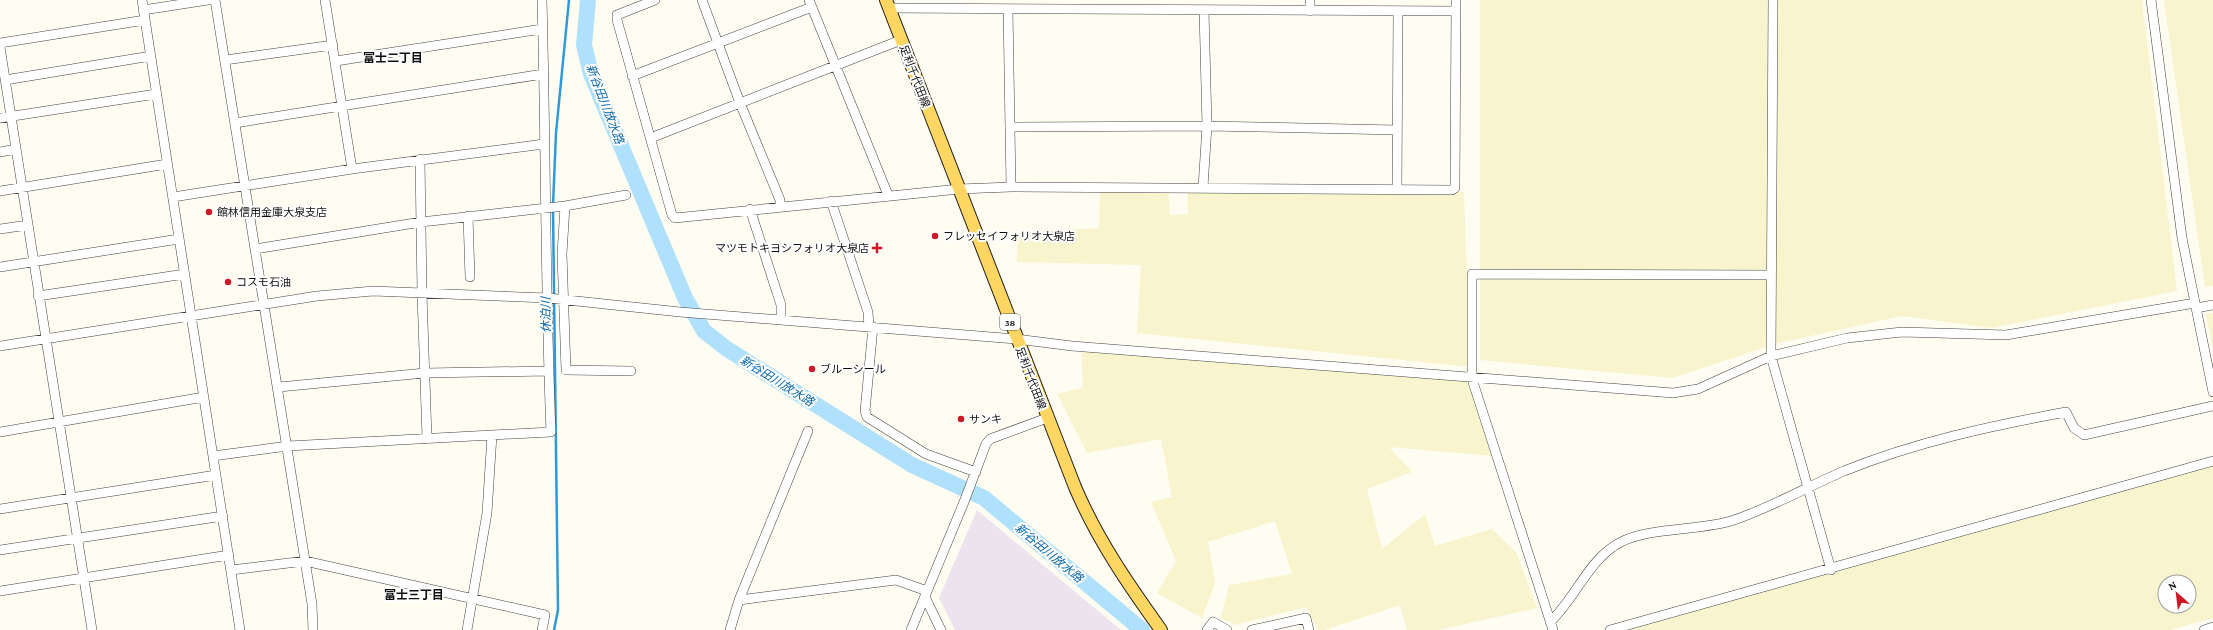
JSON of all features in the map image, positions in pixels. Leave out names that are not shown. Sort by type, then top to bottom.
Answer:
[{"type":"main road","name":"足利千代田線","points":[[887,4],[1016,339],[1089,520],[1122,577],[1161,630]]},
{"type":"street","points":[[142,0],[240,630]]},
{"type":"street","points":[[143,10],[208,0]]},
{"type":"street","points":[[216,0],[263,304],[279,387],[312,604],[313,630]]},
{"type":"street","points":[[326,0],[352,169]]},
{"type":"street","points":[[213,456],[288,446],[551,432],[548,371],[542,0]]},
{"type":"street","points":[[655,0],[617,15],[632,76],[672,215],[675,218],[780,206],[959,189],[1011,187],[1203,187],[1452,190],[1455,188],[1456,0]]},
{"type":"street","points":[[702,0],[740,103],[780,200],[780,206]]},
{"type":"street","points":[[1164,0],[1164,10]]},
{"type":"street","points":[[1310,0],[1310,11]]},
{"type":"street","points":[[1773,0],[1771,356],[1809,487],[1831,570]]},
{"type":"street","points":[[2151,0],[2182,238],[2213,392]]},
{"type":"street","points":[[632,76],[719,43],[811,4],[888,196]]},
{"type":"street","points":[[887,4],[962,5],[1008,9],[1090,4],[1164,10],[1456,11]]},
{"type":"street","points":[[1008,9],[1011,187]]},
{"type":"street","points":[[1203,187],[1207,126],[1204,10]]},
{"type":"street","points":[[1397,189],[1398,11]]},
{"type":"street","points":[[0,44],[145,20]]},
{"type":"street","points":[[336,61],[542,28]]},
{"type":"street","points":[[653,137],[902,40]]},
{"type":"street","points":[[225,60],[333,45]]},
{"type":"street","points":[[0,47],[38,296],[92,630]]},
{"type":"street","points":[[5,80],[151,56]]},
{"type":"street","points":[[235,124],[543,74]]},
{"type":"street","points":[[0,118],[156,94]]},
{"type":"street","points":[[1011,127],[1207,126],[1397,130]]},
{"type":"street","points":[[173,197],[420,159],[544,144]]},
{"type":"street","points":[[0,152],[16,149]]},
{"type":"street","points":[[420,159],[422,294],[428,438]]},
{"type":"street","points":[[0,191],[167,164]]},
{"type":"street","points":[[255,249],[421,222],[565,206],[626,195]]},
{"type":"street","points":[[831,201],[868,312],[871,327],[865,411],[867,417],[926,454],[976,472]]},
{"type":"street","points":[[565,206],[562,254],[562,300],[566,370],[631,371]]},
{"type":"street","points":[[750,210],[781,306],[781,320]]},
{"type":"street","points":[[468,216],[470,278]]},
{"type":"street","points":[[0,229],[28,225]]},
{"type":"street","points":[[0,267],[179,239]]},
{"type":"street","points":[[38,296],[185,274]]},
{"type":"street","points":[[1552,626],[1472,379],[1472,274],[1771,275]]},
{"type":"street","points":[[0,346],[263,304],[318,296],[373,291],[547,298],[680,312],[1016,339],[1080,347],[1472,379],[1673,393],[1698,389],[1771,356],[1855,337],[1902,332],[2006,335],[2195,305],[2213,305]]},
{"type":"street","points":[[279,387],[425,373],[548,371]]},
{"type":"street","points":[[0,432],[204,397]]},
{"type":"street","points":[[1552,626],[1597,561],[1607,550],[1623,541],[1648,535],[1733,521],[1844,471],[1916,445],[1996,424],[2066,412],[2074,428],[2084,434],[2213,406]]},
{"type":"street","points":[[911,630],[964,502],[986,444],[990,439],[1047,418]]},
{"type":"street","points":[[730,630],[739,600],[808,431]]},
{"type":"street","points":[[467,630],[474,599],[487,513],[492,435]]},
{"type":"street","points":[[1610,630],[1831,570],[2213,461]]},
{"type":"street","points":[[0,509],[216,475]]},
{"type":"street","points":[[0,550],[223,516]]},
{"type":"street","points":[[0,591],[229,555]]},
{"type":"street","points":[[231,570],[305,561],[544,615],[542,630]]},
{"type":"street","points":[[739,600],[896,580],[926,594],[941,630]]},
{"type":"street","points":[[1252,630],[1306,618],[1309,630]]},
{"type":"street","points":[[1208,630],[1213,622],[1227,630]]},
{"type":"street","points":[[2204,630],[2213,628]]},
{"type":"shaded area","points":[[1480,0],[2142,0],[2177,291],[1992,328],[1902,316],[1775,344],[1672,378],[1480,360]]},
{"type":"shaded area","points":[[2164,0],[2213,0],[2213,286],[2205,287]]},
{"type":"shaded area","points":[[1168,188],[1170,215],[1188,214],[1187,188],[1464,192],[1470,367],[1137,333],[1141,265],[1017,262],[1018,233],[1099,228],[1100,190]]},
{"type":"shaded area","points":[[2213,313],[2213,349],[2206,314]]},
{"type":"shaded area","points":[[1081,350],[1470,382],[1493,456],[1389,447],[1412,472],[1367,489],[1382,549],[1425,514],[1435,546],[1492,529],[1516,552],[1537,608],[1438,630],[1407,630],[1400,605],[1324,630],[1318,630],[1306,607],[1235,625],[1221,618],[1229,585],[1292,574],[1275,521],[1208,542],[1215,583],[1202,618],[1157,593],[1176,561],[1151,502],[1172,497],[1161,439],[1087,453],[1057,394],[1083,388]]},
{"type":"shaded area","points":[[2213,465],[2213,618],[2170,630],[1611,630]]},
{"type":"shaded area","points":[[977,510],[1121,630],[955,630],[939,598]]},
{"type":"waterway","name":"休泊川","points":[[553,205],[556,133],[569,0]]},
{"type":"waterway","name":"新谷田川放水路","points":[[588,0],[584,45],[591,74],[685,298],[704,331],[727,349],[912,465],[984,498],[1142,630]]},
{"type":"waterway","name":"休泊川","points":[[553,210],[558,610],[554,630]]},
{"type":"place","name":"館林信用金庫大泉支店","points":[[209,212]]},
{"type":"place","name":"フレッセイフォリオ大泉店","points":[[935,236]]},
{"type":"place","name":"マツモトキヨシフォリオ大泉店","points":[[877,248]]},
{"type":"place","name":"コスモ石油","points":[[228,282]]},
{"type":"place","name":"ブルーシール","points":[[812,369]]},
{"type":"place","name":"サンキ","points":[[961,419]]},
{"type":"district","name":"富士二丁目","points":[[393,58]]},
{"type":"district","name":"富士三丁目","points":[[414,595]]}]
